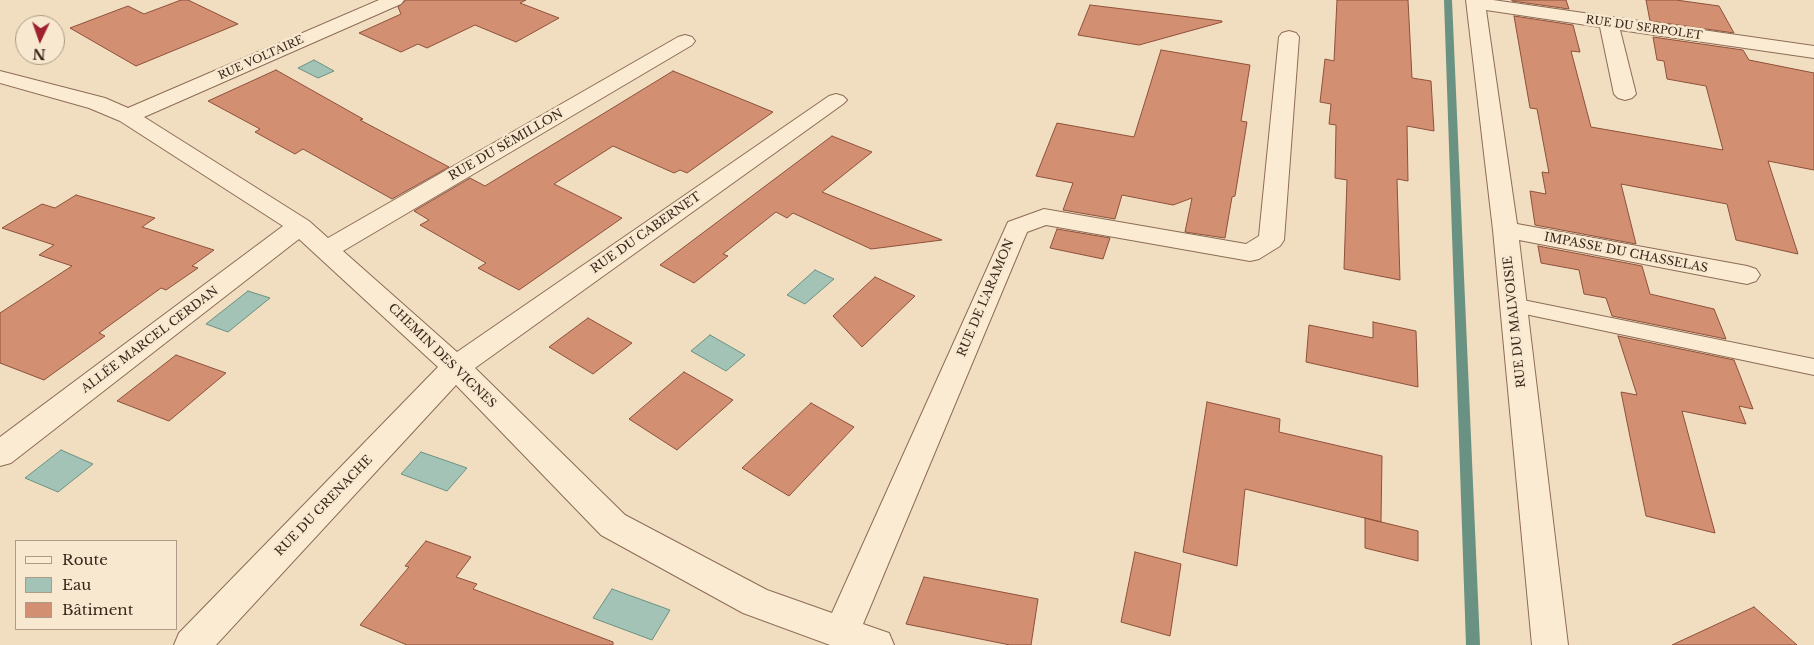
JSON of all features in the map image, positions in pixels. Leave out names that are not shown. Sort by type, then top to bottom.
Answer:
[{"type":"street","name":"RUE VOLTAIRE","points":[[128,116],[395,0]]},
{"type":"street","name":"RUE DU SERPOLET","points":[[1475,2],[1609,24],[1814,52]]},
{"type":"street","name":"RUE DU MALVOISIE","points":[[1475,2],[1505,230],[1550,645]]},
{"type":"street","points":[[1609,24],[1625,94]]},
{"type":"street","name":"RUE DE L'ARAMON","points":[[842,631],[1017,227],[1044,217],[1250,252],[1272,240],[1289,37]]},
{"type":"street","name":"RUE DU SÉMILLON","points":[[327,249],[685,41]]},
{"type":"street","name":"CHEMIN DES VIGNES","points":[[0,77],[97,103],[128,116],[300,226],[456,367],[613,525],[756,602],[842,631],[876,645]]},
{"type":"street","name":"RUE DU CABERNET","points":[[456,367],[836,100]]},
{"type":"street","name":"ALLÉE MARCEL CERDAN","points":[[0,454],[300,226]]},
{"type":"street","name":"IMPASSE DU CHASSELAS","points":[[1505,230],[1747,275]]},
{"type":"street","name":"RUE DU GRENACHE","points":[[192,645],[456,367]]},
{"type":"lane","points":[[1513,305],[1814,368]]},
{"type":"water","points":[[314,60],[334,71],[318,78],[298,68]]},
{"type":"water","points":[[815,270],[834,279],[805,304],[787,295]]},
{"type":"water","points":[[248,291],[270,298],[228,332],[206,324]]},
{"type":"water","points":[[710,335],[745,355],[726,371],[691,351]]},
{"type":"water","points":[[61,450],[93,464],[58,492],[25,478]]},
{"type":"water","points":[[421,452],[467,468],[447,491],[401,474]]},
{"type":"water","points":[[612,589],[670,610],[652,640],[593,618]]},
{"type":"building","points":[[181,0],[188,0],[238,24],[136,66],[70,28],[128,6],[144,14]]},
{"type":"building","points":[[406,0],[526,0],[520,3],[559,18],[516,42],[475,25],[427,48],[418,44],[401,52],[359,33],[401,14],[398,7]]},
{"type":"building","points":[[1337,0],[1408,0],[1412,78],[1431,81],[1434,131],[1407,126],[1408,181],[1397,179],[1400,280],[1344,269],[1347,180],[1335,178],[1336,125],[1329,124],[1331,104],[1320,102],[1325,59],[1334,61]]},
{"type":"building","points":[[1566,0],[1569,9],[1512,1]]},
{"type":"building","points":[[1646,0],[1676,0],[1719,6],[1734,33],[1650,21]]},
{"type":"building","points":[[1090,5],[1222,22],[1139,45],[1078,35]]},
{"type":"building","points":[[1514,16],[1573,25],[1580,52],[1571,51],[1591,127],[1723,150],[1706,86],[1667,79],[1664,61],[1657,60],[1653,37],[1743,50],[1749,60],[1814,73],[1814,170],[1768,161],[1798,254],[1736,240],[1727,204],[1621,184],[1636,244],[1535,225],[1530,191],[1546,194],[1542,172],[1549,173],[1537,109],[1530,108]]},
{"type":"building","points":[[1161,50],[1250,65],[1241,121],[1247,122],[1235,196],[1232,197],[1225,238],[1185,232],[1192,198],[1173,205],[1122,195],[1115,219],[1063,210],[1073,183],[1036,176],[1057,123],[1134,137]]},
{"type":"building","points":[[276,70],[363,119],[360,120],[449,167],[392,199],[303,149],[295,154],[255,132],[260,129],[208,101]]},
{"type":"building","points":[[673,71],[773,112],[687,173],[680,170],[674,173],[613,146],[554,184],[622,218],[519,290],[478,268],[486,263],[420,225],[429,220],[414,211],[470,178],[485,186]]},
{"type":"building","points":[[832,136],[872,152],[822,192],[942,240],[871,249],[793,213],[787,218],[776,212],[723,254],[728,256],[694,283],[660,265]]},
{"type":"building","points":[[76,195],[155,218],[142,227],[214,250],[192,266],[198,268],[166,290],[161,288],[99,333],[105,336],[44,380],[0,363],[0,313],[72,266],[39,255],[54,245],[2,228],[42,204],[55,208]]},
{"type":"building","points":[[1057,229],[1110,238],[1103,259],[1050,248]]},
{"type":"building","points":[[1538,246],[1642,266],[1650,294],[1714,309],[1726,339],[1612,316],[1606,298],[1584,294],[1579,270],[1541,263]]},
{"type":"building","points":[[875,277],[915,296],[862,347],[833,316]]},
{"type":"building","points":[[588,318],[632,343],[593,374],[549,347]]},
{"type":"building","points":[[1373,322],[1416,331],[1418,387],[1306,362],[1309,325],[1373,338]]},
{"type":"building","points":[[1618,336],[1734,360],[1753,409],[1739,406],[1746,424],[1682,411],[1715,533],[1646,516],[1621,392],[1637,395]]},
{"type":"building","points":[[176,355],[226,373],[169,421],[117,401]]},
{"type":"building","points":[[684,372],[733,400],[677,450],[629,419]]},
{"type":"building","points":[[1207,402],[1280,419],[1279,432],[1382,456],[1381,522],[1245,489],[1237,566],[1183,552]]},
{"type":"building","points":[[811,403],[854,427],[789,496],[742,468]]},
{"type":"building","points":[[1365,518],[1418,531],[1418,561],[1365,548]]},
{"type":"building","points":[[426,541],[471,557],[456,577],[477,584],[473,589],[613,642],[613,645],[407,645],[360,625],[409,567],[405,566]]},
{"type":"building","points":[[1135,552],[1181,564],[1170,636],[1121,622]]},
{"type":"building","points":[[924,577],[1038,599],[1031,645],[1010,645],[906,624]]},
{"type":"building","points":[[1754,607],[1797,645],[1672,645]]},
{"type":"waterway","points":[[1448,0],[1473,645]]}]
